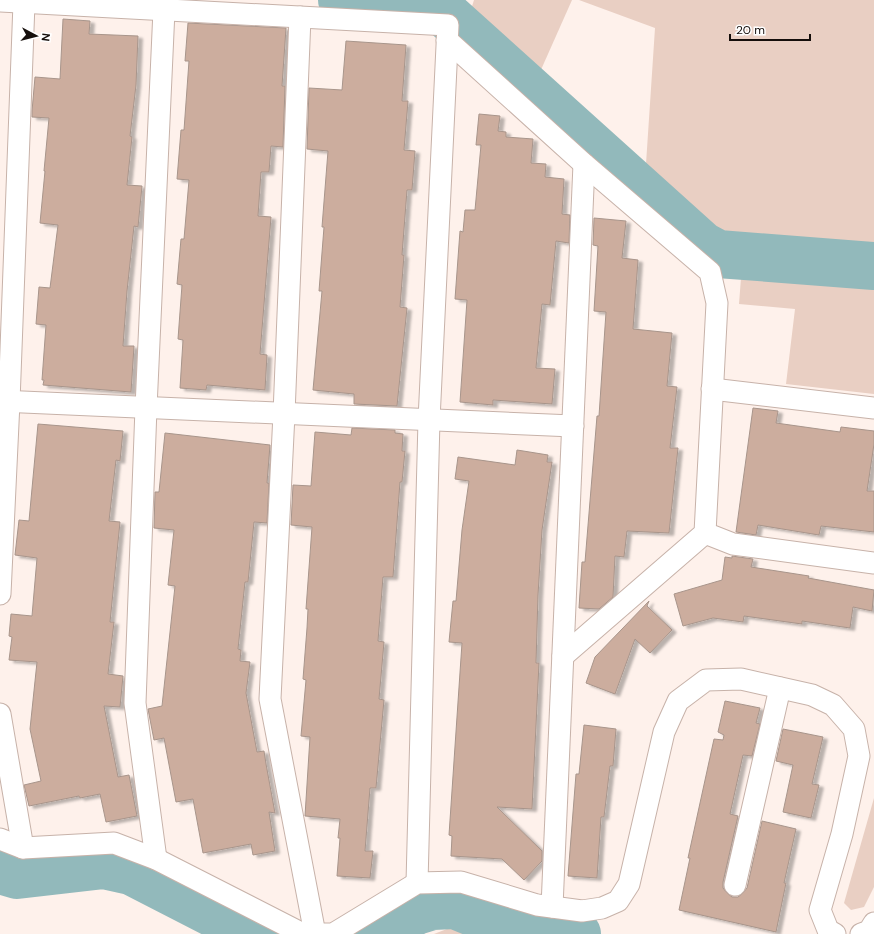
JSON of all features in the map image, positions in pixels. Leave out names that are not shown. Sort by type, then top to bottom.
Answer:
[{"type":"street","points":[[0,1],[448,25],[430,420],[417,884]]},
{"type":"street","points":[[0,594],[4,401],[24,3]]},
{"type":"street","points":[[156,859],[135,703],[146,408],[164,10]]},
{"type":"street","points":[[300,17],[284,414],[270,699],[315,934]]},
{"type":"street","points":[[447,40],[584,164],[710,272],[717,303],[705,533],[563,656]]},
{"type":"street","points":[[552,907],[584,164]]},
{"type":"street","points":[[712,389],[874,408]]},
{"type":"street","points":[[4,401],[573,426]]},
{"type":"street","points":[[705,533],[733,544],[874,563]]},
{"type":"street","points":[[0,839],[23,848],[114,843],[156,859],[303,934],[333,934],[417,884],[461,882],[552,907],[582,911],[602,908],[618,901],[628,884],[664,732],[678,702],[706,680],[741,680],[812,695],[833,705],[854,729],[866,758],[820,910],[828,930],[835,934]]},
{"type":"street","points":[[735,885],[780,688]]},
{"type":"street","points":[[0,714],[23,848]]},
{"type":"street","points":[[861,934],[869,931],[874,923]]},
{"type":"shaded area","points":[[474,0],[572,0],[536,81],[471,35],[466,26]]},
{"type":"shaded area","points":[[579,0],[874,0],[874,394],[786,384],[795,309],[739,304],[743,252],[645,179],[655,28]]},
{"type":"shaded area","points":[[874,798],[874,887],[864,907],[851,910],[844,903]]},
{"type":"shaded area","points":[[506,925],[556,934],[434,934],[452,927]]},
{"type":"building","points":[[63,19],[90,21],[89,34],[138,36],[136,85],[130,136],[132,137],[127,185],[142,186],[138,227],[134,226],[123,346],[134,346],[131,392],[43,385],[44,380],[42,380],[46,325],[36,324],[39,287],[50,288],[58,225],[40,223],[49,118],[32,117],[32,111],[35,77],[60,79]]},
{"type":"building","points":[[188,23],[286,28],[282,86],[285,86],[283,147],[271,146],[269,172],[261,172],[258,216],[271,217],[260,354],[267,355],[265,390],[207,385],[206,390],[180,388],[183,340],[178,339],[182,285],[177,284],[181,239],[184,239],[189,180],[177,179],[181,130],[184,130],[189,61],[185,61]]},
{"type":"building","points":[[346,41],[406,45],[402,101],[408,101],[404,150],[415,151],[412,190],[407,190],[402,255],[404,255],[400,307],[407,308],[397,406],[354,404],[354,394],[313,390],[322,291],[319,291],[328,151],[307,149],[309,88],[342,90]]},
{"type":"building","points":[[479,114],[500,116],[498,131],[506,132],[506,137],[533,139],[531,163],[546,164],[545,177],[564,179],[562,214],[570,215],[569,243],[556,241],[550,305],[542,304],[536,368],[555,369],[552,404],[493,400],[493,405],[460,402],[467,300],[455,299],[460,231],[463,232],[465,210],[475,210],[481,145],[476,145]]},
{"type":"building","points":[[594,218],[626,221],[622,258],[638,260],[633,329],[672,333],[667,386],[677,387],[670,448],[678,448],[669,533],[627,531],[624,557],[615,556],[613,597],[599,609],[579,608],[582,562],[585,562],[597,416],[599,416],[606,312],[594,311],[598,246],[593,245]]},
{"type":"building","points":[[753,408],[778,411],[776,423],[840,432],[841,427],[874,431],[874,444],[867,491],[874,491],[874,532],[821,526],[819,535],[758,525],[756,535],[736,532]]},
{"type":"building","points":[[38,424],[123,431],[120,461],[116,460],[109,521],[120,522],[110,622],[114,622],[108,674],[123,676],[120,707],[104,706],[118,777],[129,775],[137,816],[106,822],[100,794],[80,798],[79,796],[29,806],[24,785],[41,781],[30,729],[37,662],[9,660],[12,637],[9,636],[11,614],[32,616],[37,558],[15,555],[19,520],[29,521]]},
{"type":"building","points":[[352,428],[395,430],[395,433],[403,434],[402,451],[405,451],[402,482],[400,482],[393,577],[383,577],[378,641],[384,642],[379,699],[384,700],[376,788],[370,788],[365,851],[373,851],[370,878],[337,876],[340,819],[305,816],[310,737],[301,736],[306,680],[303,679],[312,527],[291,525],[293,485],[311,486],[315,432],[351,435]]},
{"type":"building","points":[[165,433],[270,445],[267,483],[269,483],[267,523],[254,522],[248,582],[245,582],[238,649],[241,650],[240,661],[250,662],[246,693],[257,752],[264,751],[275,813],[269,812],[275,851],[253,855],[251,844],[203,853],[193,799],[176,802],[164,738],[154,740],[148,709],[162,706],[175,586],[168,585],[174,530],[154,528],[155,492],[159,492]]},
{"type":"building","points":[[517,450],[548,455],[547,462],[552,462],[542,530],[538,595],[536,663],[539,663],[532,809],[497,807],[542,851],[542,861],[524,880],[502,859],[451,856],[452,836],[449,835],[462,643],[449,642],[453,601],[456,601],[462,530],[469,481],[455,479],[458,457],[515,465]]},
{"type":"building","points":[[732,556],[753,559],[751,567],[809,576],[808,578],[874,590],[872,611],[853,607],[850,628],[802,621],[802,624],[744,616],[743,622],[713,618],[683,626],[674,594],[722,580],[725,557],[732,558]]},
{"type":"building","points":[[649,601],[647,606],[672,630],[650,653],[635,639],[615,694],[586,683],[595,657]]},
{"type":"building","points":[[725,701],[760,708],[756,723],[760,724],[752,756],[743,755],[730,814],[738,816],[723,882],[723,888],[732,897],[738,897],[747,888],[762,821],[796,829],[784,883],[786,883],[776,932],[679,910],[690,858],[688,858],[714,739],[723,740],[724,735],[718,732]]},
{"type":"building","points":[[584,725],[616,729],[613,766],[610,766],[604,817],[601,817],[597,878],[568,876],[576,774],[579,774]]},
{"type":"building","points":[[783,729],[823,737],[812,784],[819,785],[811,818],[783,812],[793,765],[776,761]]},
{"type":"waterway","points":[[342,0],[430,6],[443,12],[703,246],[718,254],[874,266]]},
{"type":"waterway","points":[[0,870],[17,875],[104,865],[131,871],[254,934]]},
{"type":"waterway","points":[[376,934],[416,911],[432,906],[455,905],[494,921],[577,934]]}]
